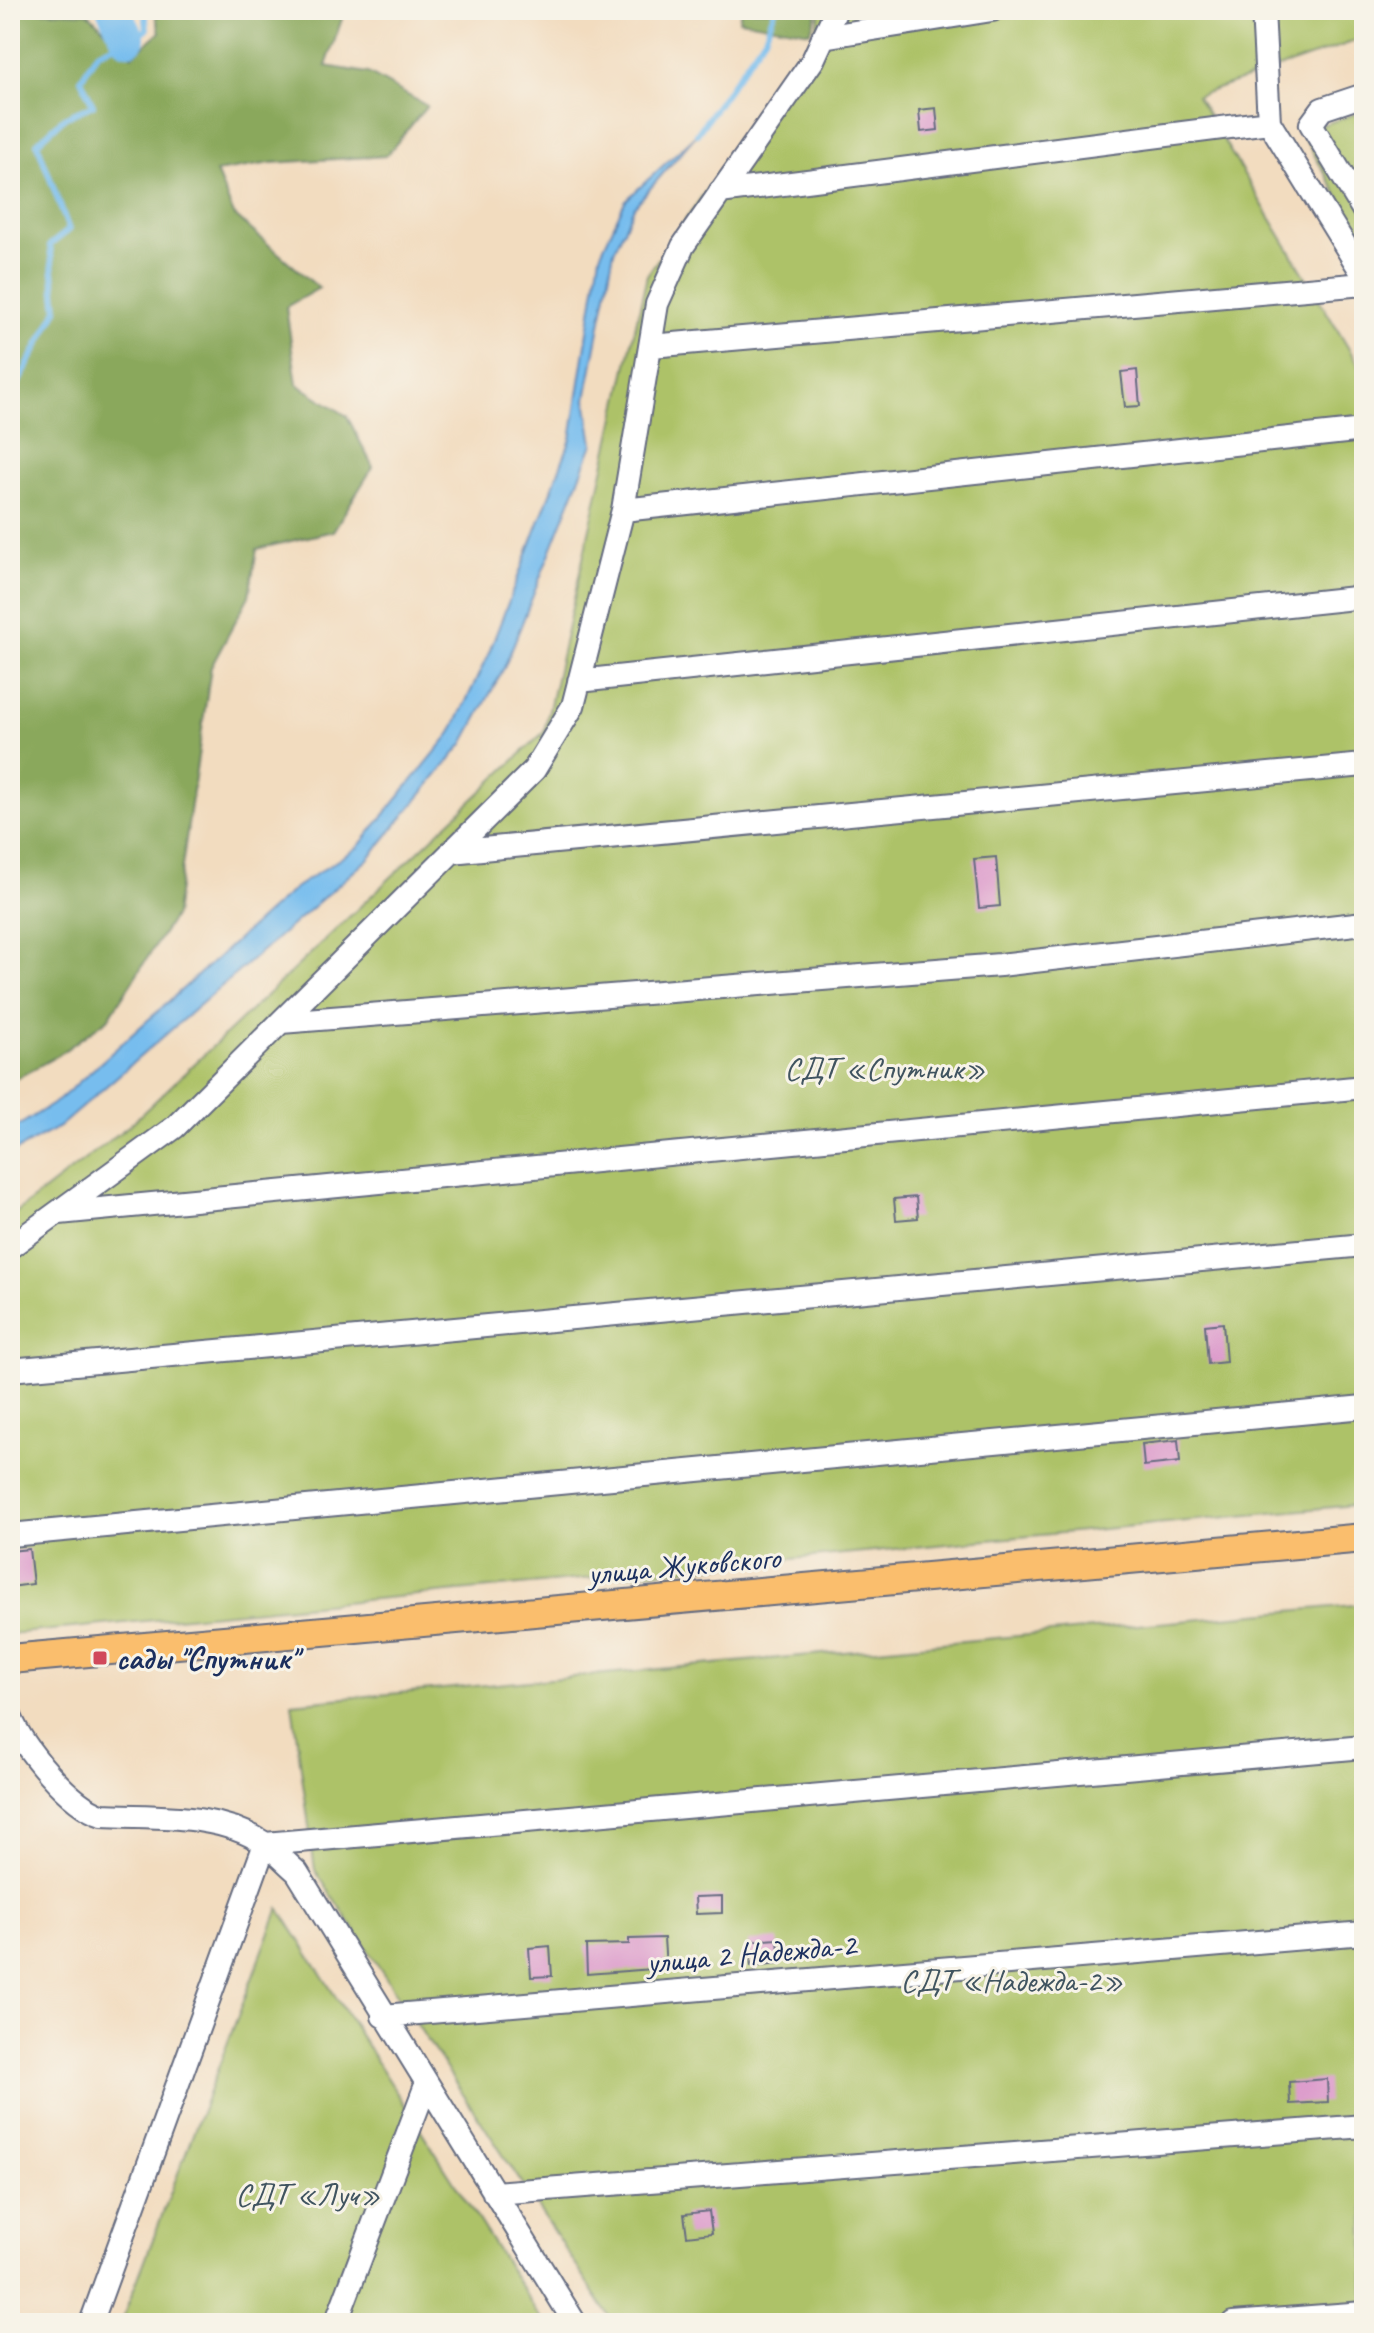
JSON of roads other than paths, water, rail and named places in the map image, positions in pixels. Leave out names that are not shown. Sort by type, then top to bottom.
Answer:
[{"type":"main road","name":"улица Жуковского","points":[[10,1659],[1364,1538]]},
{"type":"street","points":[[10,1247],[175,1127],[534,770],[573,706],[623,510],[657,304],[683,246],[813,60],[836,10]]},
{"type":"street","points":[[823,37],[992,10]]},
{"type":"street","points":[[1263,10],[1269,122],[1364,276]]},
{"type":"street","points":[[1364,95],[1322,109],[1311,124],[1364,211]]},
{"type":"street","points":[[720,192],[1269,122]]},
{"type":"street","points":[[651,346],[1364,284]]},
{"type":"street","points":[[623,510],[1364,430]]},
{"type":"street","points":[[579,681],[1364,597]]},
{"type":"street","points":[[451,852],[1364,765]]},
{"type":"street","points":[[281,1022],[1000,965],[1364,923]]},
{"type":"street","points":[[57,1213],[1364,1087]]},
{"type":"street","points":[[10,1370],[1364,1245]]},
{"type":"street","points":[[10,1535],[1364,1407]]},
{"type":"street","points":[[10,1716],[64,1790],[86,1809],[102,1815],[208,1821],[233,1827],[265,1844],[312,1891],[383,2016],[571,2320]]},
{"type":"street","points":[[265,1844],[1364,1747]]},
{"type":"street","points":[[91,2323],[265,1844]]},
{"type":"street","name":"улица 2 Надежда-2","points":[[383,2016],[1364,1933]]},
{"type":"street","points":[[336,2323],[426,2085]]},
{"type":"street","points":[[494,2193],[1364,2126]]},
{"type":"street","points":[[1233,2323],[1364,2313]]},
{"type":"water","points":[[697,134],[634,207],[614,251],[586,399],[593,444],[505,666],[463,744],[368,859],[59,1127],[10,1154],[10,1131],[59,1100],[296,887],[358,847],[451,733],[488,655],[571,439],[600,255],[625,201]]},
{"type":"waterway","points":[[114,10],[128,38]]},
{"type":"waterway","points":[[10,398],[57,310],[50,245],[69,230],[37,143],[64,118],[93,105],[81,79],[97,53],[147,30],[145,10]]},
{"type":"waterway","points":[[697,134],[765,37],[775,10]]},
{"type":"place","name":"сады \"Спутник\"","points":[[100,1658]]},
{"type":"park label","name":"СДТ «Спутник»","points":[[885,1068]]},
{"type":"park label","name":"СДТ «Надежда-2»","points":[[1012,1980]]},
{"type":"park label","name":"СДТ «Луч»","points":[[308,2194]]}]
